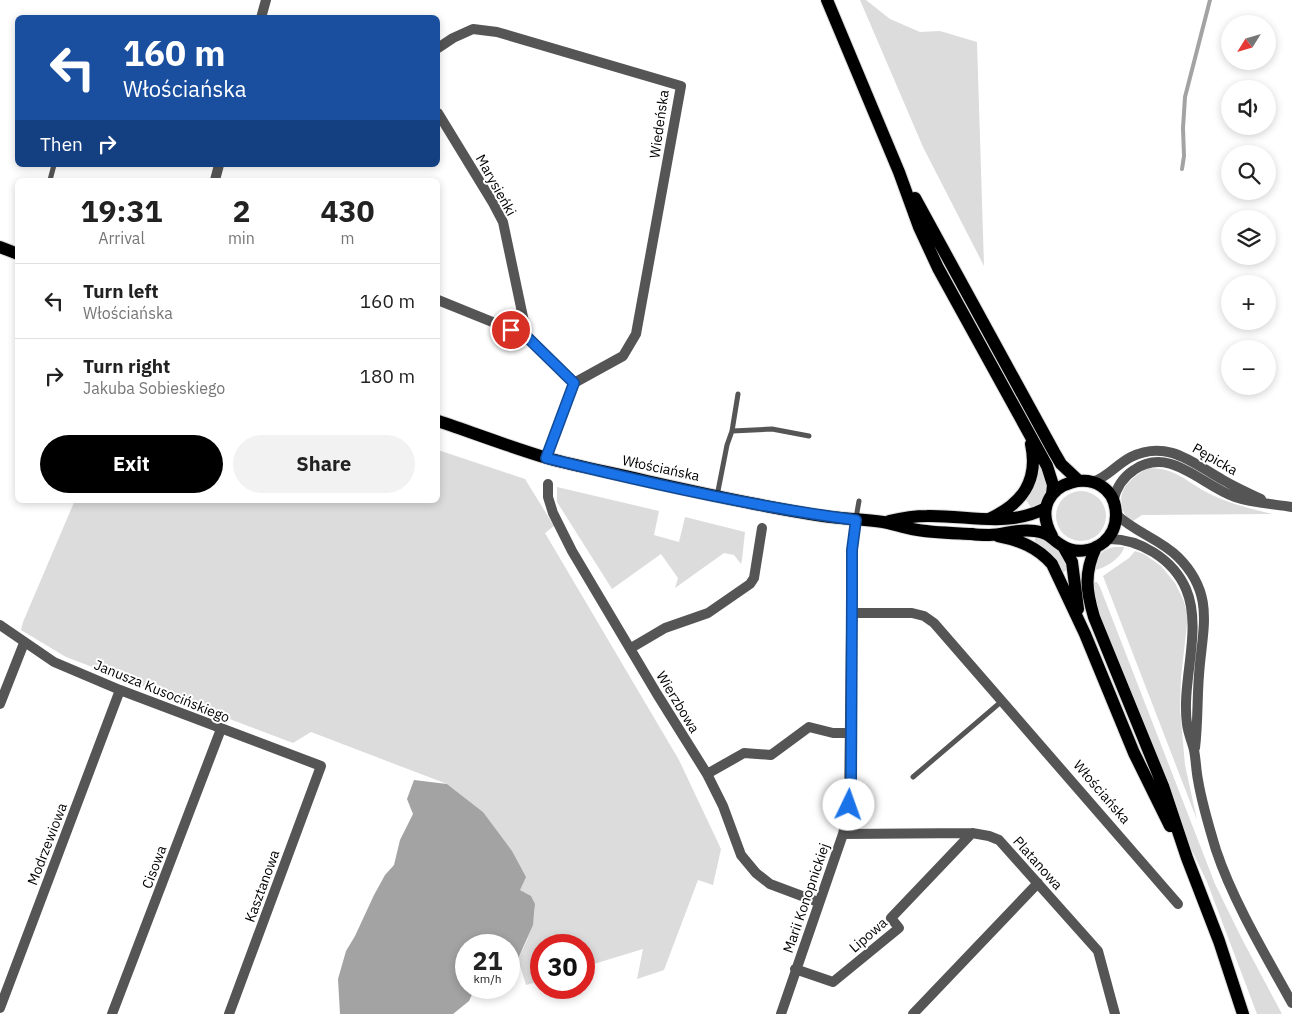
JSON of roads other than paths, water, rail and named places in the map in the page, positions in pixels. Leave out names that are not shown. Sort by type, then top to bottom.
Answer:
[{"type":"main road","points":[[827,0],[900,172],[919,227],[938,268],[1051,474],[1053,485],[1052,494],[1046,508],[1046,522],[1052,536],[1063,546],[1072,562],[1078,609],[1085,634]]},
{"type":"main road","points":[[900,172],[924,212],[1050,445],[1061,464],[1078,480]]},
{"type":"main road","points":[[0,247],[15,253]]},
{"type":"main road","name":"Włościańska","points":[[440,422],[546,458],[717,496],[823,516],[883,522],[943,533],[990,535],[1028,530],[1052,536]]},
{"type":"main road","points":[[988,519],[1015,504],[1026,489],[1034,461],[1029,434]]},
{"type":"main road","points":[[1052,494],[1064,484],[1078,480],[1093,482],[1105,490],[1115,507],[1114,528],[1107,539],[1096,548],[1089,563],[1087,576],[1090,602],[1094,617],[1163,786],[1187,858],[1210,915],[1243,1014]]},
{"type":"main road","name":"Włościańska","points":[[883,522],[908,517],[928,516],[1009,520],[1027,516],[1046,508]]},
{"type":"main road","points":[[990,535],[1026,544],[1044,555],[1052,564],[1085,634],[1138,762],[1187,858]]},
{"type":"main road","points":[[1063,546],[1079,551],[1096,548]]},
{"type":"street","points":[[262,15],[266,0]]},
{"type":"street","name":"Wiedeńska","points":[[440,47],[453,38],[473,29],[497,32],[681,86],[636,334],[623,356],[574,383]]},
{"type":"street","name":"Marysieńki","points":[[440,115],[503,222],[526,336]]},
{"type":"street","points":[[440,301],[526,336],[574,383],[546,458]]},
{"type":"street","name":"Pępicka","points":[[1093,482],[1101,479],[1131,457],[1146,452],[1165,450],[1184,456],[1228,483],[1269,503]]},
{"type":"street","name":"Pępicka","points":[[1115,507],[1118,487],[1130,473],[1144,465],[1160,462],[1172,463],[1236,498],[1292,507]]},
{"type":"street","name":"Wierzbowa","points":[[548,484],[548,497],[553,513],[572,551],[631,648],[656,694],[707,774],[723,806],[741,855],[756,873],[770,884],[818,902]]},
{"type":"street","points":[[1115,507],[1134,529],[1153,538],[1175,554],[1192,575],[1201,594],[1205,622],[1198,674],[1198,727],[1194,751]]},
{"type":"street","name":"Marii Konopnickiej","points":[[780,1014],[843,834],[849,805],[852,550],[856,520]]},
{"type":"street","points":[[631,648],[664,628],[708,613],[750,584],[754,578],[762,528]]},
{"type":"street","points":[[1107,539],[1124,540],[1143,547],[1158,556],[1172,568],[1187,591],[1193,619],[1188,668],[1187,726],[1194,751],[1198,781],[1206,816],[1225,874],[1292,1003]]},
{"type":"street","name":"Włościańska","points":[[851,613],[912,613],[924,616],[934,623],[1178,904]]},
{"type":"street","name":"Janusza Kusocińskiego","points":[[0,625],[54,662],[120,690],[321,766]]},
{"type":"street","points":[[0,704],[24,643]]},
{"type":"street","name":"Modrzewiowa","points":[[0,1008],[120,690]]},
{"type":"street","points":[[707,774],[744,753],[771,755],[809,727],[850,734]]},
{"type":"street","name":"Cisowa","points":[[112,1014],[222,729]]},
{"type":"street","name":"Kasztanowa","points":[[229,1014],[321,766]]},
{"type":"street","name":"Platanowa","points":[[843,834],[972,833],[999,840],[1098,951],[1114,1013]]},
{"type":"street","name":"Lipowa","points":[[795,969],[833,982],[900,928],[891,918],[972,833]]},
{"type":"street","points":[[913,1014],[1038,883]]},
{"type":"lane","points":[[717,496],[727,445],[732,432],[738,394]]},
{"type":"lane","points":[[732,432],[772,429],[810,436]]},
{"type":"lane","points":[[856,520],[859,501]]},
{"type":"lane","points":[[913,777],[1002,701]]},
{"type":"waterway","points":[[1182,169],[1185,97],[1210,0]]}]
